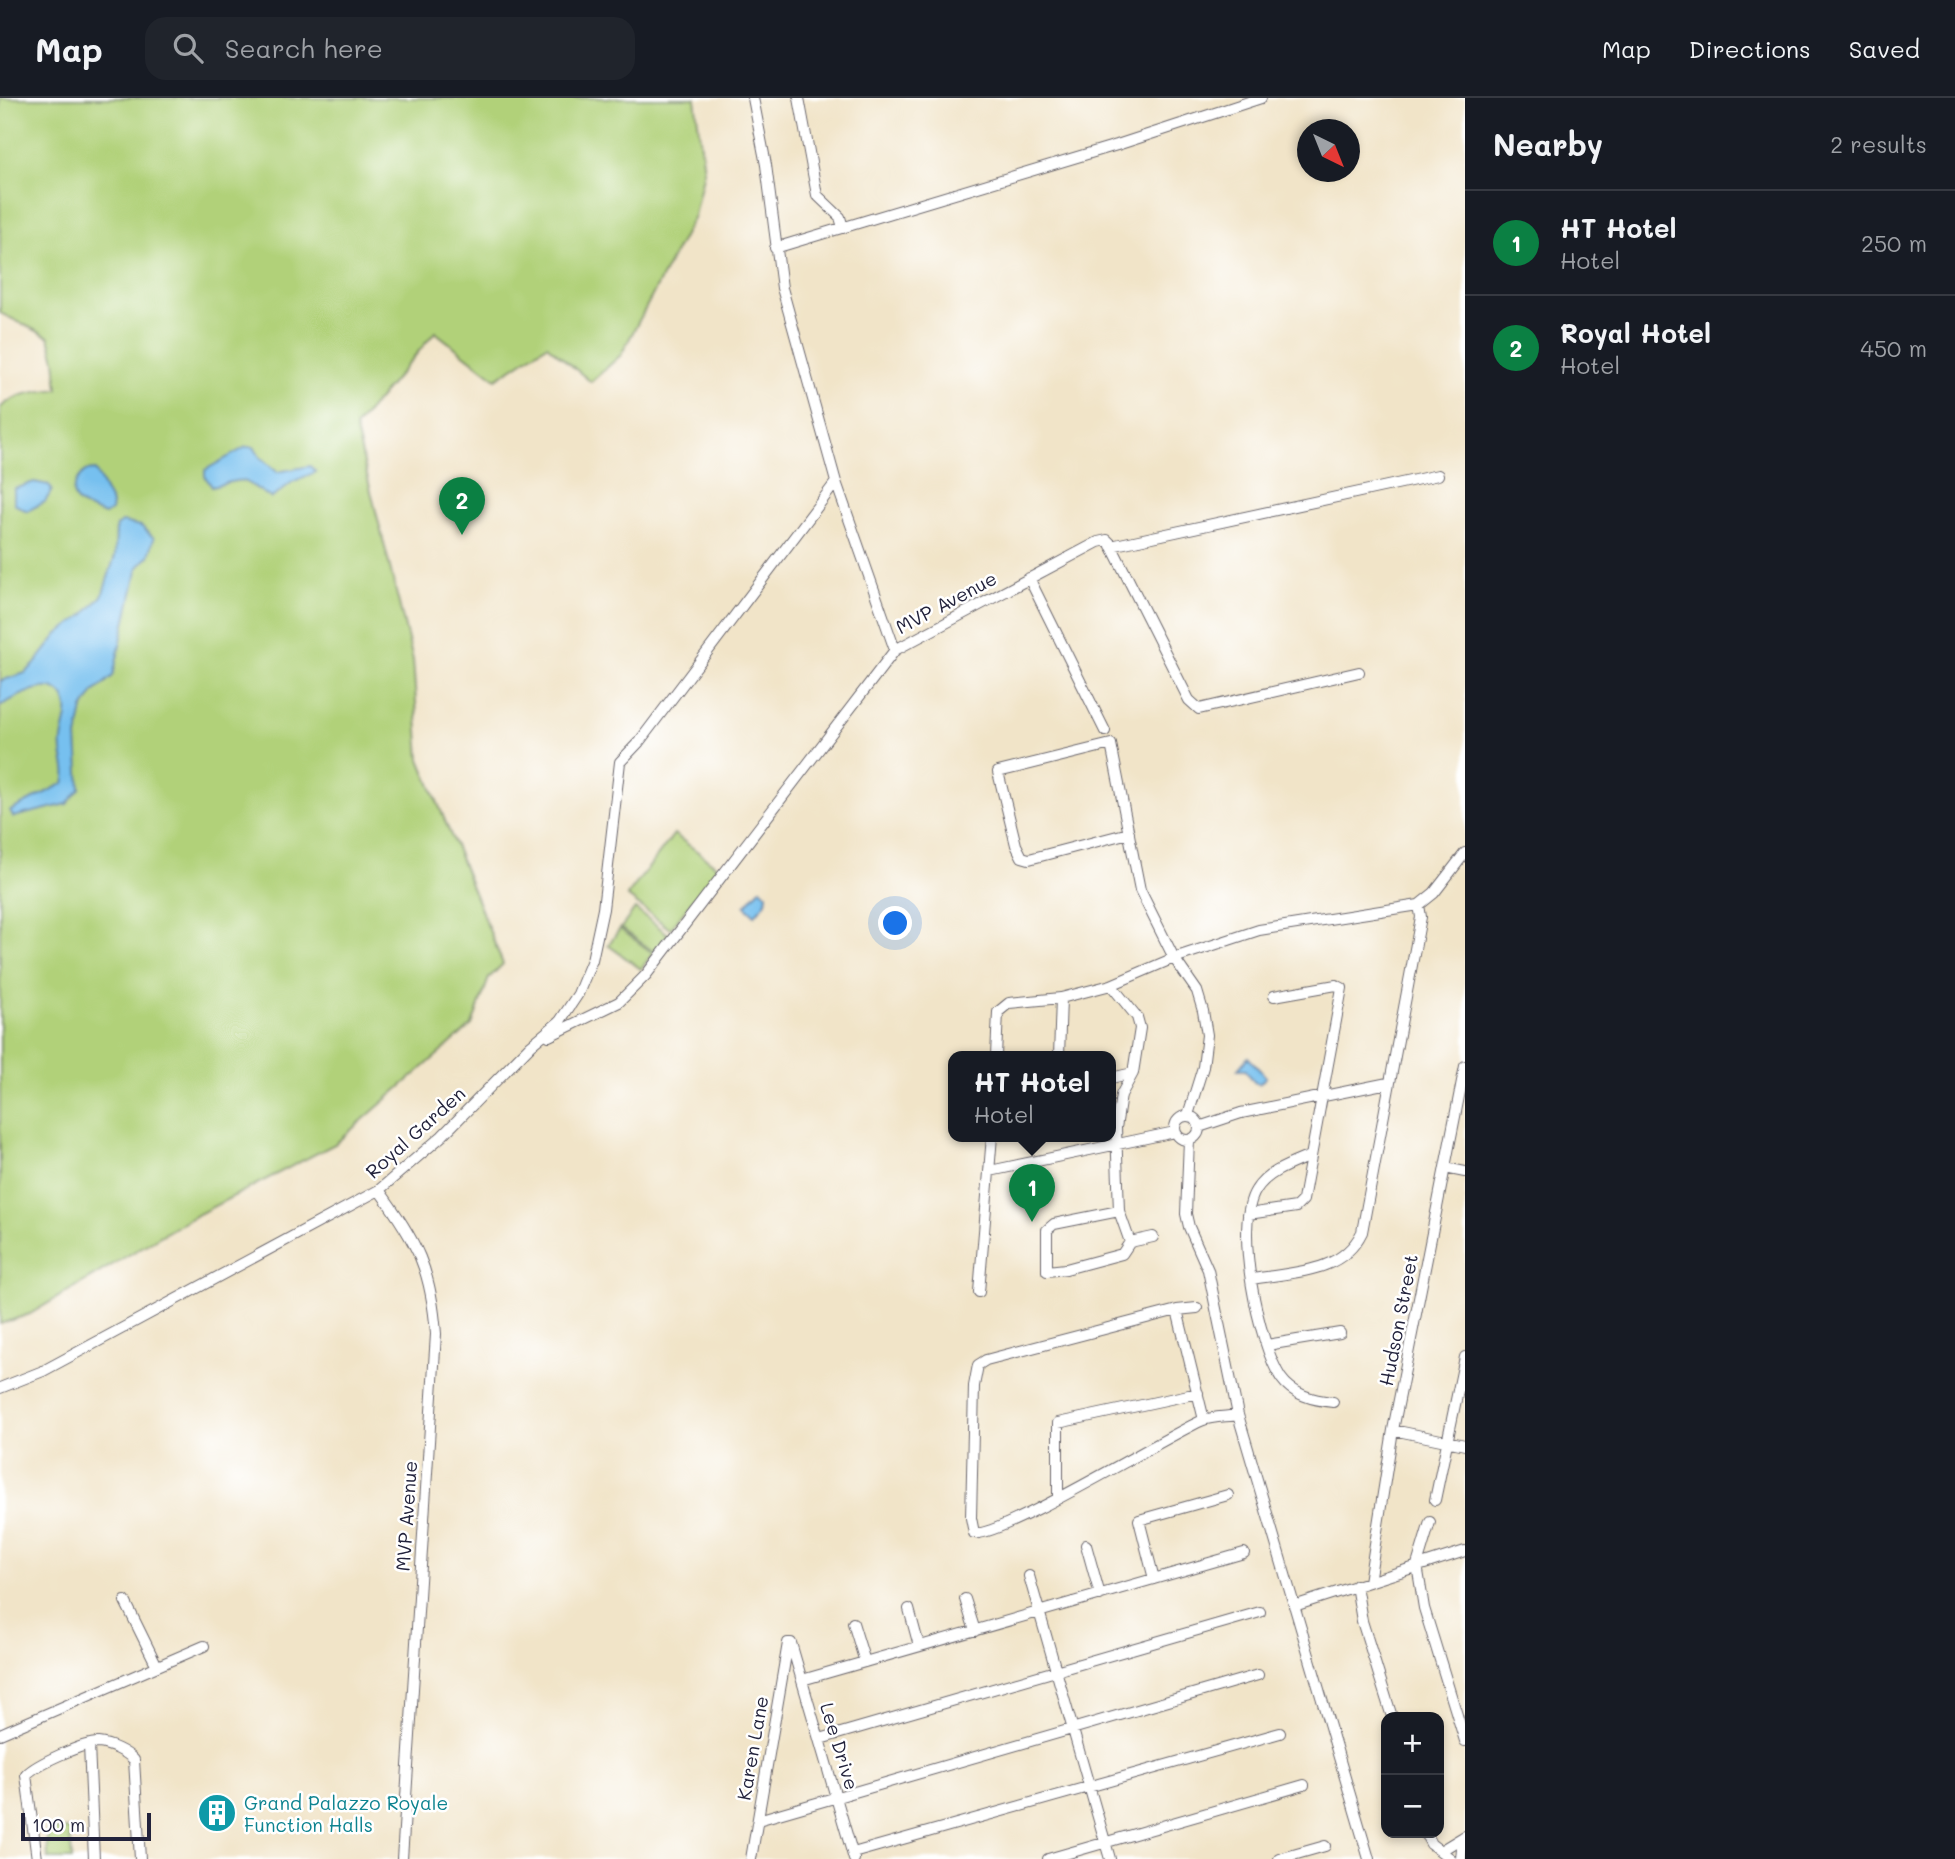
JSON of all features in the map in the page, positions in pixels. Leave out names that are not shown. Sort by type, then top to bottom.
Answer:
[{"type":"street","points":[[753,98],[766,165],[782,288],[836,482],[895,650]]},
{"type":"street","points":[[799,98],[817,195],[839,217],[843,228]]},
{"type":"street","points":[[775,248],[1230,110],[1261,98]]},
{"type":"street","points":[[1359,672],[1199,709],[1189,700],[1111,546],[1438,475]]},
{"type":"street","name":"Royal Garden","points":[[0,1388],[43,1371],[379,1190],[442,1136],[531,1045],[560,1021],[578,994],[592,960],[603,909],[620,762],[639,743],[836,482]]},
{"type":"street","name":"MVP Avenue","points":[[531,1045],[619,1002],[646,975],[895,650],[1103,539],[1111,546]]},
{"type":"street","points":[[1029,578],[1105,732]]},
{"type":"street","points":[[1129,833],[1029,859],[1022,857],[1016,845],[998,772],[1111,744],[1129,833],[1140,890],[1174,958],[1197,991],[1207,1035],[1203,1067],[1188,1115],[1177,1120],[1175,1132],[1179,1138],[1189,1140],[1198,1134],[1199,1127],[1197,1121],[1188,1115]]},
{"type":"street","points":[[996,1051],[998,1012],[1002,1006],[1061,998],[1111,985],[1174,958],[1259,930],[1419,905],[1434,893],[1465,853]]},
{"type":"street","points":[[1251,1279],[1325,1266],[1353,1247],[1362,1232],[1421,917],[1419,905]]},
{"type":"street","points":[[1111,985],[1139,1022],[1133,1073],[1121,1095],[1116,1128],[1119,1211],[1130,1242]]},
{"type":"street","points":[[1248,1214],[1300,1205],[1306,1193],[1310,1156],[1341,986],[1274,996]]},
{"type":"street","points":[[1059,1051],[1061,998]]},
{"type":"street","name":"Hudson Street","points":[[1368,1582],[1393,1430],[1465,1066]]},
{"type":"street","points":[[1116,1077],[1133,1073]]},
{"type":"street","points":[[1199,1127],[1241,1113],[1388,1083]]},
{"type":"street","points":[[990,1171],[1175,1132]]},
{"type":"street","points":[[1189,1140],[1186,1214],[1208,1270],[1238,1415],[1369,1859]]},
{"type":"street","points":[[979,1292],[992,1142]]},
{"type":"street","points":[[1310,1156],[1281,1169],[1254,1193],[1248,1214],[1246,1246],[1267,1345],[1280,1376],[1293,1389],[1313,1400],[1333,1402]]},
{"type":"street","points":[[1445,1168],[1465,1172]]},
{"type":"street","name":"MVP Avenue","points":[[379,1190],[413,1237],[427,1271],[433,1297],[436,1334],[402,1859]]},
{"type":"street","points":[[1119,1211],[1054,1224],[1048,1230],[1047,1273],[1122,1254],[1130,1242],[1153,1237]]},
{"type":"street","points":[[1197,1308],[1177,1310],[986,1360],[976,1367],[971,1504],[974,1533],[980,1534],[1058,1498],[1204,1420],[1238,1415]]},
{"type":"street","points":[[1177,1310],[1204,1420]]},
{"type":"street","points":[[1267,1345],[1340,1333]]},
{"type":"street","points":[[1435,1500],[1465,1357]]},
{"type":"street","points":[[1058,1498],[1058,1423],[1198,1393]]},
{"type":"street","points":[[1393,1430],[1465,1446]]},
{"type":"street","points":[[1154,1579],[1139,1520],[1228,1495]]},
{"type":"street","points":[[1430,1522],[1417,1565],[1424,1608],[1465,1741]]},
{"type":"street","points":[[1086,1545],[1100,1595]]},
{"type":"street","points":[[1294,1606],[1465,1552]]},
{"type":"street","points":[[802,1680],[1244,1553]]},
{"type":"street","points":[[1029,1576],[1110,1859]]},
{"type":"street","points":[[1356,1585],[1362,1621],[1390,1712]]},
{"type":"street","points":[[965,1598],[975,1631]]},
{"type":"street","points":[[125,1601],[157,1667]]},
{"type":"street","points":[[909,1609],[919,1646]]},
{"type":"street","points":[[820,1739],[1260,1612]]},
{"type":"street","points":[[853,1623],[865,1662]]},
{"type":"street","name":"Lee Drive","points":[[789,1643],[838,1797],[853,1856]]},
{"type":"street","name":"Karen Lane","points":[[751,1859],[789,1643]]},
{"type":"street","points":[[0,1734],[204,1646]]},
{"type":"street","points":[[758,1820],[1258,1675]]},
{"type":"street","points":[[853,1856],[1280,1733]]},
{"type":"street","points":[[37,1859],[26,1775],[89,1745],[108,1746],[134,1760],[140,1859]]},
{"type":"street","points":[[89,1745],[94,1859]]},
{"type":"street","points":[[1048,1859],[1304,1785]]},
{"type":"street","points":[[1442,1850],[1464,1837]]},
{"type":"street","points":[[1461,1859],[1464,1837]]},
{"type":"street","points":[[1428,1838],[1431,1844],[1451,1859]]},
{"type":"street","points":[[1279,1859],[1325,1846]]},
{"type":"green space","points":[[0,98],[695,98],[704,171],[694,216],[621,355],[591,382],[547,345],[496,379],[435,332],[355,427],[413,660],[420,759],[503,964],[489,978],[472,1025],[335,1144],[187,1220],[30,1314],[0,1324],[0,408],[20,396],[58,389],[49,337],[0,313]]},
{"type":"green space","points":[[674,834],[718,867],[670,929],[627,896]]},
{"type":"green space","points":[[635,909],[668,934],[654,952],[621,928]]},
{"type":"green space","points":[[620,929],[653,953],[641,969],[608,945]]},
{"type":"green space","points":[[70,1829],[72,1859],[48,1859],[47,1830]]},
{"type":"water","points":[[246,447],[254,447],[260,457],[277,472],[310,466],[316,472],[292,482],[272,498],[240,480],[212,487],[205,476],[205,470]]},
{"type":"water","points":[[95,470],[112,504],[111,511],[105,515],[80,504],[73,494],[85,471]]},
{"type":"water","points":[[34,482],[49,485],[52,490],[45,502],[27,511],[14,504],[14,489]]},
{"type":"water","points":[[122,522],[141,526],[154,538],[149,556],[138,567],[113,676],[94,692],[83,709],[77,737],[80,789],[67,804],[13,817],[10,811],[64,783],[61,746],[67,707],[61,693],[45,688],[25,693],[0,706],[0,681],[25,673],[58,634],[85,614],[102,596],[115,556],[116,526]]},
{"type":"water","points":[[761,888],[767,894],[766,902],[755,915],[745,906]]},
{"type":"water","points":[[1248,1057],[1266,1077],[1259,1084],[1254,1082],[1245,1069],[1238,1069]]},
{"type":"place","name":"Royal Hotel","points":[[462,535]]},
{"type":"place","name":"HT Hotel","points":[[1032,1222]]},
{"type":"place","name":"Grand Palazzo Royale Function Halls","points":[[217,1813]]}]
